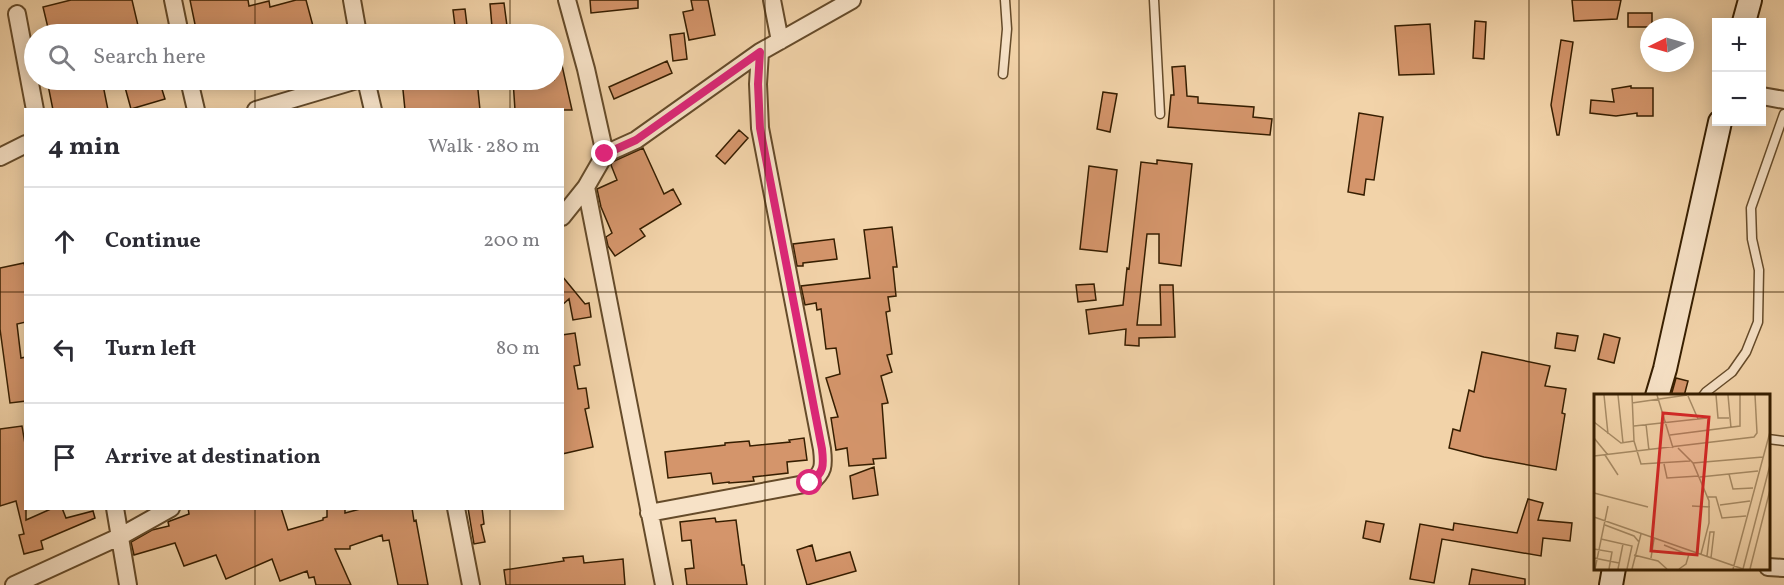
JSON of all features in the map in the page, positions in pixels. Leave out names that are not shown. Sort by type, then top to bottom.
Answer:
[{"type":"main road","points":[[1745,18],[1750,0]]},
{"type":"main road","points":[[1658,394],[1719,126]]},
{"type":"main road","points":[[1611,585],[1614,570]]},
{"type":"street","points":[[173,0],[178,24]]},
{"type":"street","points":[[352,0],[356,24]]},
{"type":"street","points":[[567,0],[586,69],[605,154]]},
{"type":"street","points":[[772,0],[780,41]]},
{"type":"street","points":[[564,214],[586,187],[605,154],[636,140],[760,52],[852,0]]},
{"type":"street","points":[[17,14],[24,51]]},
{"type":"street","points":[[649,513],[810,483],[819,476],[824,464],[760,128],[758,84],[760,52]]},
{"type":"street","points":[[31,90],[35,108]]},
{"type":"street","points":[[191,90],[196,108]]},
{"type":"street","points":[[263,108],[323,90]]},
{"type":"street","points":[[368,90],[373,108]]},
{"type":"street","points":[[1766,97],[1784,100]]},
{"type":"street","points":[[0,158],[24,145]]},
{"type":"street","points":[[586,187],[664,585]]},
{"type":"street","points":[[115,510],[128,585]]},
{"type":"street","points":[[14,585],[121,536],[167,510]]},
{"type":"street","points":[[456,510],[471,585]]},
{"type":"street","points":[[1769,567],[1784,568]]},
{"type":"lane","points":[[1003,74],[1007,29],[1005,0]]},
{"type":"lane","points":[[1154,0],[1160,114]]},
{"type":"lane","points":[[1704,394],[1732,372],[1746,352],[1758,322],[1759,270],[1752,239],[1751,208],[1784,114]]},
{"type":"lane","points":[[1769,439],[1784,441]]},
{"type":"building","points":[[71,0],[132,0],[138,24],[47,24],[43,7]]},
{"type":"building","points":[[190,0],[248,0],[249,6],[269,1],[270,7],[296,0],[306,0],[312,24],[195,24]]},
{"type":"building","points":[[590,0],[638,0],[638,8],[591,13]]},
{"type":"building","points":[[691,0],[708,0],[715,35],[689,40],[683,12],[693,10]]},
{"type":"building","points":[[1572,0],[1621,0],[1617,19],[1574,21]]},
{"type":"building","points":[[504,3],[507,24],[492,24],[490,4]]},
{"type":"building","points":[[465,9],[467,24],[455,24],[453,10]]},
{"type":"building","points":[[1628,13],[1652,13],[1652,18],[1640,18],[1640,27],[1628,27]]},
{"type":"building","points":[[1475,21],[1486,22],[1484,59],[1473,58]]},
{"type":"building","points":[[1430,24],[1434,74],[1399,75],[1395,26]]},
{"type":"building","points":[[684,33],[687,59],[673,61],[670,35]]},
{"type":"building","points":[[1561,40],[1573,42],[1559,135],[1557,135],[1551,105]]},
{"type":"building","points":[[667,61],[672,73],[614,99],[609,87]]},
{"type":"building","points":[[1185,66],[1187,96],[1198,97],[1198,103],[1254,107],[1253,117],[1272,119],[1270,135],[1168,127],[1171,95],[1174,95],[1172,67]]},
{"type":"building","points":[[564,74],[572,110],[515,108],[514,90],[564,90]]},
{"type":"building","points":[[1631,86],[1631,88],[1653,88],[1653,116],[1637,116],[1637,113],[1616,116],[1590,113],[1591,100],[1614,102],[1612,89]]},
{"type":"building","points":[[49,90],[104,90],[108,108],[53,108]]},
{"type":"building","points":[[126,90],[162,90],[165,99],[131,108]]},
{"type":"building","points":[[403,90],[478,90],[480,108],[405,108]]},
{"type":"building","points":[[1103,92],[1117,94],[1110,132],[1097,129]]},
{"type":"building","points":[[1359,113],[1383,117],[1374,180],[1366,179],[1364,195],[1348,192]]},
{"type":"building","points":[[739,130],[748,138],[725,164],[716,156]]},
{"type":"building","points":[[643,148],[664,194],[673,189],[681,204],[640,229],[645,236],[615,256],[608,246],[606,237],[612,233],[601,207],[597,189],[617,180],[612,162]]},
{"type":"building","points":[[1157,160],[1192,164],[1181,266],[1159,263],[1159,234],[1147,234],[1137,325],[1161,325],[1160,285],[1173,285],[1175,337],[1139,338],[1139,346],[1125,345],[1126,329],[1089,334],[1086,310],[1123,305],[1141,162],[1157,164]]},
{"type":"building","points":[[1089,166],[1117,170],[1107,252],[1080,249]]},
{"type":"building","points":[[892,227],[897,267],[893,267],[896,296],[888,297],[890,311],[886,312],[892,354],[887,355],[892,372],[881,376],[888,403],[882,404],[886,458],[873,459],[874,464],[849,466],[847,448],[836,450],[831,418],[838,417],[826,378],[840,374],[836,348],[826,349],[821,309],[817,310],[816,303],[805,305],[801,286],[870,278],[864,230]]},
{"type":"building","points":[[834,239],[837,259],[803,263],[803,266],[797,266],[793,244]]},
{"type":"building","points":[[24,263],[24,322],[17,324],[21,358],[24,357],[24,401],[10,403],[0,329],[0,268]]},
{"type":"building","points":[[564,278],[585,304],[589,303],[591,317],[573,320],[569,299],[564,303]]},
{"type":"building","points":[[1094,284],[1096,300],[1078,302],[1076,285]]},
{"type":"building","points":[[575,333],[580,365],[574,366],[578,389],[586,388],[589,408],[585,409],[593,447],[564,454],[564,335]]},
{"type":"building","points":[[1557,333],[1578,336],[1575,351],[1555,348]]},
{"type":"building","points":[[1604,334],[1620,338],[1614,363],[1598,359]]},
{"type":"building","points":[[1482,352],[1550,366],[1545,386],[1566,389],[1562,413],[1565,414],[1556,470],[1449,448],[1453,429],[1460,431],[1469,390],[1474,392]]},
{"type":"building","points":[[1676,378],[1688,381],[1685,394],[1672,394]]},
{"type":"building","points":[[22,426],[26,520],[48,510],[63,510],[66,518],[93,511],[95,518],[41,541],[43,549],[24,554],[19,535],[24,534],[16,501],[0,506],[0,429]]},
{"type":"building","points":[[804,438],[807,460],[787,462],[788,473],[753,477],[754,481],[713,484],[711,473],[668,478],[665,452],[725,445],[725,443],[749,441],[750,446],[790,442],[789,440]]},
{"type":"building","points":[[874,467],[878,495],[853,499],[850,476]]},
{"type":"building","points":[[1528,499],[1543,503],[1538,520],[1572,523],[1570,541],[1543,538],[1541,556],[1442,539],[1434,583],[1410,579],[1420,524],[1453,530],[1454,523],[1517,533]]},
{"type":"building","points":[[188,510],[282,510],[288,530],[323,520],[327,517],[327,510],[345,510],[345,513],[356,510],[412,510],[428,585],[398,585],[389,540],[383,541],[382,535],[350,546],[350,549],[335,549],[351,585],[316,585],[314,577],[309,578],[307,571],[280,581],[272,559],[226,579],[216,555],[184,566],[175,543],[134,555],[131,542],[152,530],[169,526],[168,522],[189,514]]},
{"type":"building","points":[[468,510],[482,510],[484,524],[481,525],[485,542],[474,544]]},
{"type":"building","points":[[715,518],[716,522],[736,520],[747,585],[687,585],[685,569],[694,568],[691,540],[682,541],[680,522]]},
{"type":"building","points":[[1366,521],[1384,524],[1380,542],[1363,538]]},
{"type":"building","points":[[812,545],[816,561],[850,552],[856,571],[807,585],[797,550]]},
{"type":"building","points":[[583,556],[584,563],[623,559],[625,585],[506,585],[504,570]]},
{"type":"building","points":[[1472,569],[1525,579],[1525,585],[1469,585]]},
{"type":"route","points":[[605,154],[636,140],[760,52],[758,106],[760,128],[824,464],[819,476],[810,483]]}]
